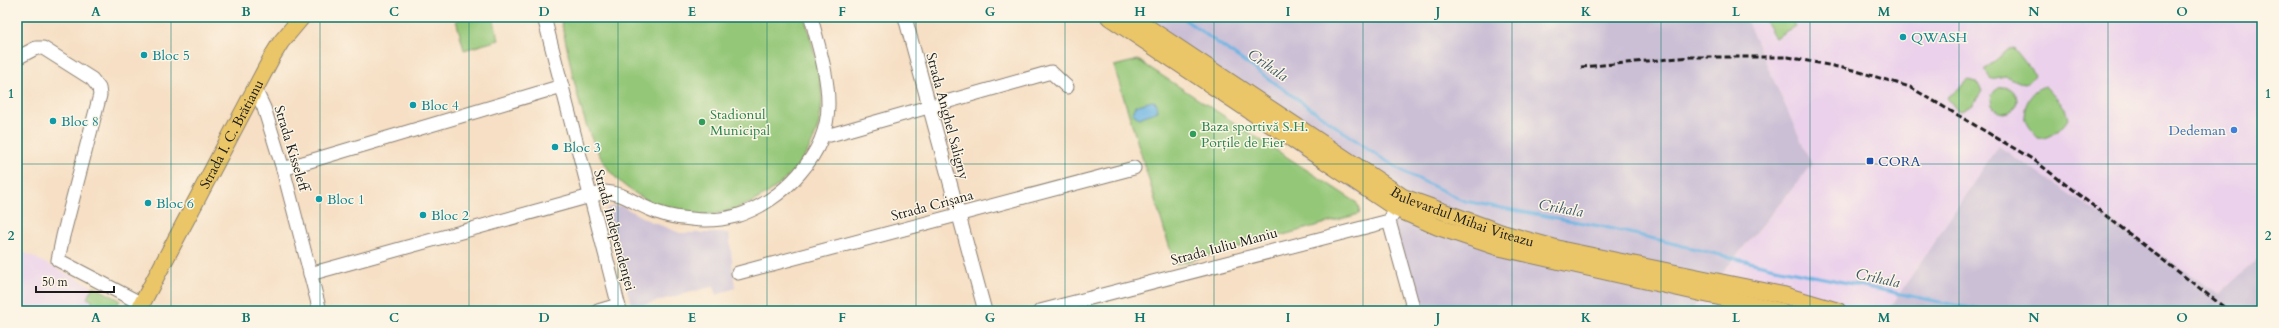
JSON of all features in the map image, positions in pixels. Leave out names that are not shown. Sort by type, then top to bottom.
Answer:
[{"type":"main road","name":"Strada I. C. Brătianu","points":[[281,42],[287,17]]},
{"type":"main road","name":"Strada I. C. Brătianu","points":[[140,308],[281,42],[302,17]]},
{"type":"main road","name":"Bulevardul Mihai Viteazu","points":[[1109,17],[1396,209],[1438,227],[1497,247],[1639,272],[1783,294],[1838,311]]},
{"type":"main road","name":"Bulevardul Mihai Viteazu","points":[[1132,17],[1396,209]]},
{"type":"main road","name":"Bulevardul Mihai Viteazu","points":[[1639,272],[1781,311]]},
{"type":"street","name":"Strada Independenței","points":[[544,17],[619,308]]},
{"type":"street","points":[[310,274],[605,192],[617,193],[629,197],[647,208],[667,215],[714,220],[736,216],[751,210],[778,193],[798,176],[815,152],[826,120],[828,104],[826,77],[811,17]]},
{"type":"street","name":"Strada Anghel Saligny","points":[[906,21],[985,311]]},
{"type":"street","points":[[17,58],[36,48],[43,48],[92,79],[99,88],[100,96],[58,260],[140,308]]},
{"type":"street","points":[[830,135],[1051,72],[1068,87]]},
{"type":"street","points":[[283,169],[562,86]]},
{"type":"street","name":"Strada Kisseleff","points":[[255,89],[264,108],[283,169],[320,311]]},
{"type":"street","name":"Strada Crișana","points":[[738,273],[1134,168]]},
{"type":"street","points":[[1396,209],[1414,311]]},
{"type":"street","name":"Strada Iuliu Maniu","points":[[1040,311],[1396,209]]},
{"type":"street","points":[[598,311],[619,308]]},
{"type":"shaded area","points":[[1112,17],[1745,17],[1812,165],[1693,308],[1694,311],[1419,311],[1388,214]]},
{"type":"shaded area","points":[[1745,17],[2262,17],[2262,255],[2219,294],[1998,146],[1888,311],[1706,311],[1693,309],[1812,165]]},
{"type":"shaded area","points":[[1998,146],[2219,294],[2262,255],[2262,311],[1888,311]]},
{"type":"shaded area","points":[[614,206],[622,206],[647,220],[680,233],[729,233],[735,288],[717,295],[714,286],[632,308],[606,209]]},
{"type":"shaded area","points":[[17,249],[120,300],[114,311],[17,311]]},
{"type":"green space","points":[[466,17],[493,17],[499,40],[464,50],[456,20]]},
{"type":"green space","name":"Stadionul Municipal","points":[[560,17],[805,17],[820,76],[822,100],[817,131],[809,149],[785,180],[770,192],[753,202],[734,209],[715,214],[690,214],[676,211],[649,201],[636,194],[616,178],[604,163],[594,145],[579,102]]},
{"type":"green space","points":[[1763,17],[1790,17],[1795,26],[1775,38]]},
{"type":"green space","points":[[2014,48],[2035,75],[2028,83],[2024,84],[2005,76],[1991,79],[1984,70],[2009,49]]},
{"type":"green space","name":"Baza sportivă S.H. Porțile de Fier","points":[[1138,60],[1356,202],[1360,209],[1359,214],[1175,265],[1114,66]]},
{"type":"green space","points":[[1969,80],[1977,82],[1982,91],[1973,105],[1961,111],[1957,110],[1947,98]]},
{"type":"green space","points":[[2045,86],[2065,108],[2068,119],[2051,136],[2038,138],[2027,124],[2025,111],[2028,100],[2032,95],[2040,88]]},
{"type":"green space","points":[[2004,87],[2013,91],[2017,100],[2013,109],[2004,113],[1995,109],[1991,100],[1995,91]]},
{"type":"green space","points":[[93,286],[120,300],[114,311],[88,311],[93,301],[87,298]]},
{"type":"water","points":[[1152,101],[1156,102],[1158,111],[1139,118],[1132,113],[1135,106]]},
{"type":"waterway","name":"Crihala","points":[[1181,17],[1378,156],[1408,174],[1464,201],[1605,227],[1770,267],[1984,311]]},
{"type":"railway","points":[[1581,67],[1691,57],[1788,57],[1853,70],[1910,87],[2034,160],[2229,311]]},
{"type":"place","name":"QWASH","points":[[1903,37]]},
{"type":"place","name":"Bloc 5","points":[[144,55]]},
{"type":"place","name":"Bloc 4","points":[[413,105]]},
{"type":"place","name":"Bloc 8","points":[[53,121]]},
{"type":"place","name":"Stadionul Municipal","points":[[702,122]]},
{"type":"place","name":"Dedeman","points":[[2234,130]]},
{"type":"place","name":"Baza sportivă S.H. Porțile de Fier","points":[[1193,134]]},
{"type":"place","name":"Bloc 3","points":[[555,147]]},
{"type":"place","name":"CORA","points":[[1870,161]]},
{"type":"place","name":"Bloc 1","points":[[319,199]]},
{"type":"place","name":"Bloc 6","points":[[148,203]]},
{"type":"place","name":"Bloc 2","points":[[423,215]]}]
